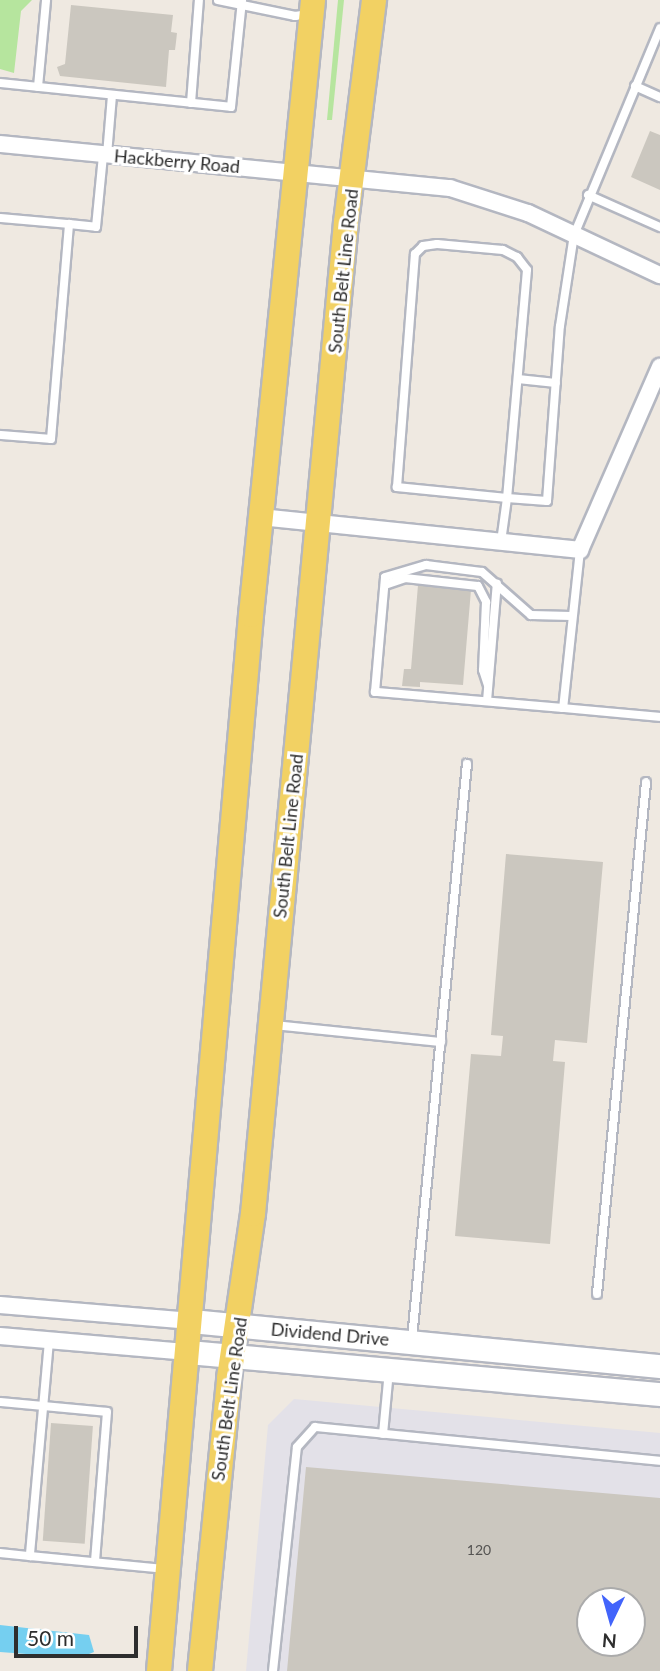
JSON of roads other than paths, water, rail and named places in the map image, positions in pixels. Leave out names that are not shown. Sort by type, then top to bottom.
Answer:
[{"type":"main road","name":"South Belt Line Road","points":[[200,1671],[233,1356],[239,1326],[318,523],[374,0]]},
{"type":"main road","points":[[159,1671],[261,517],[312,6]]},
{"type":"street","name":"Hackberry Road","points":[[0,144],[354,176],[450,188],[528,213],[660,275]]},
{"type":"street","points":[[261,517],[580,550],[659,372]]},
{"type":"street","name":"Dividend Drive","points":[[0,1305],[660,1366]]},
{"type":"street","name":"Dividend Drive","points":[[0,1336],[660,1394]]},
{"type":"lane","points":[[38,87],[46,0]]},
{"type":"lane","points":[[191,103],[199,0]]},
{"type":"lane","points":[[218,0],[242,1],[295,16],[312,6]]},
{"type":"lane","points":[[0,83],[231,107],[242,1]]},
{"type":"lane","points":[[501,542],[507,498],[529,278],[524,264],[503,250],[437,244],[418,249],[409,310],[397,486],[507,498],[547,501],[556,383],[574,235],[588,195],[660,28]]},
{"type":"lane","points":[[635,86],[660,97]]},
{"type":"lane","points":[[0,218],[96,227],[113,95]]},
{"type":"lane","points":[[588,195],[660,227]]},
{"type":"lane","points":[[0,435],[51,439],[69,224]]},
{"type":"lane","points":[[518,379],[556,383]]},
{"type":"lane","points":[[563,708],[580,550]]},
{"type":"lane","points":[[571,616],[531,615],[482,572],[426,565],[400,570],[385,577],[375,692],[660,717]]},
{"type":"lane","points":[[385,585],[405,578],[478,586],[486,602],[483,670],[488,685]]},
{"type":"lane","points":[[487,701],[497,583]]},
{"type":"lane","points":[[412,1342],[467,764]]},
{"type":"lane","points":[[597,1294],[646,782]]},
{"type":"lane","points":[[270,1024],[441,1042]]},
{"type":"lane","points":[[30,1556],[49,1341]]},
{"type":"lane","points":[[383,1434],[389,1370]]},
{"type":"lane","points":[[0,1402],[107,1412],[95,1562]]},
{"type":"lane","points":[[273,1671],[297,1447],[315,1427],[660,1461]]},
{"type":"lane","points":[[0,1553],[169,1569]]},
{"type":"water","points":[[0,1625],[89,1635],[94,1652],[79,1658],[0,1652]]}]
